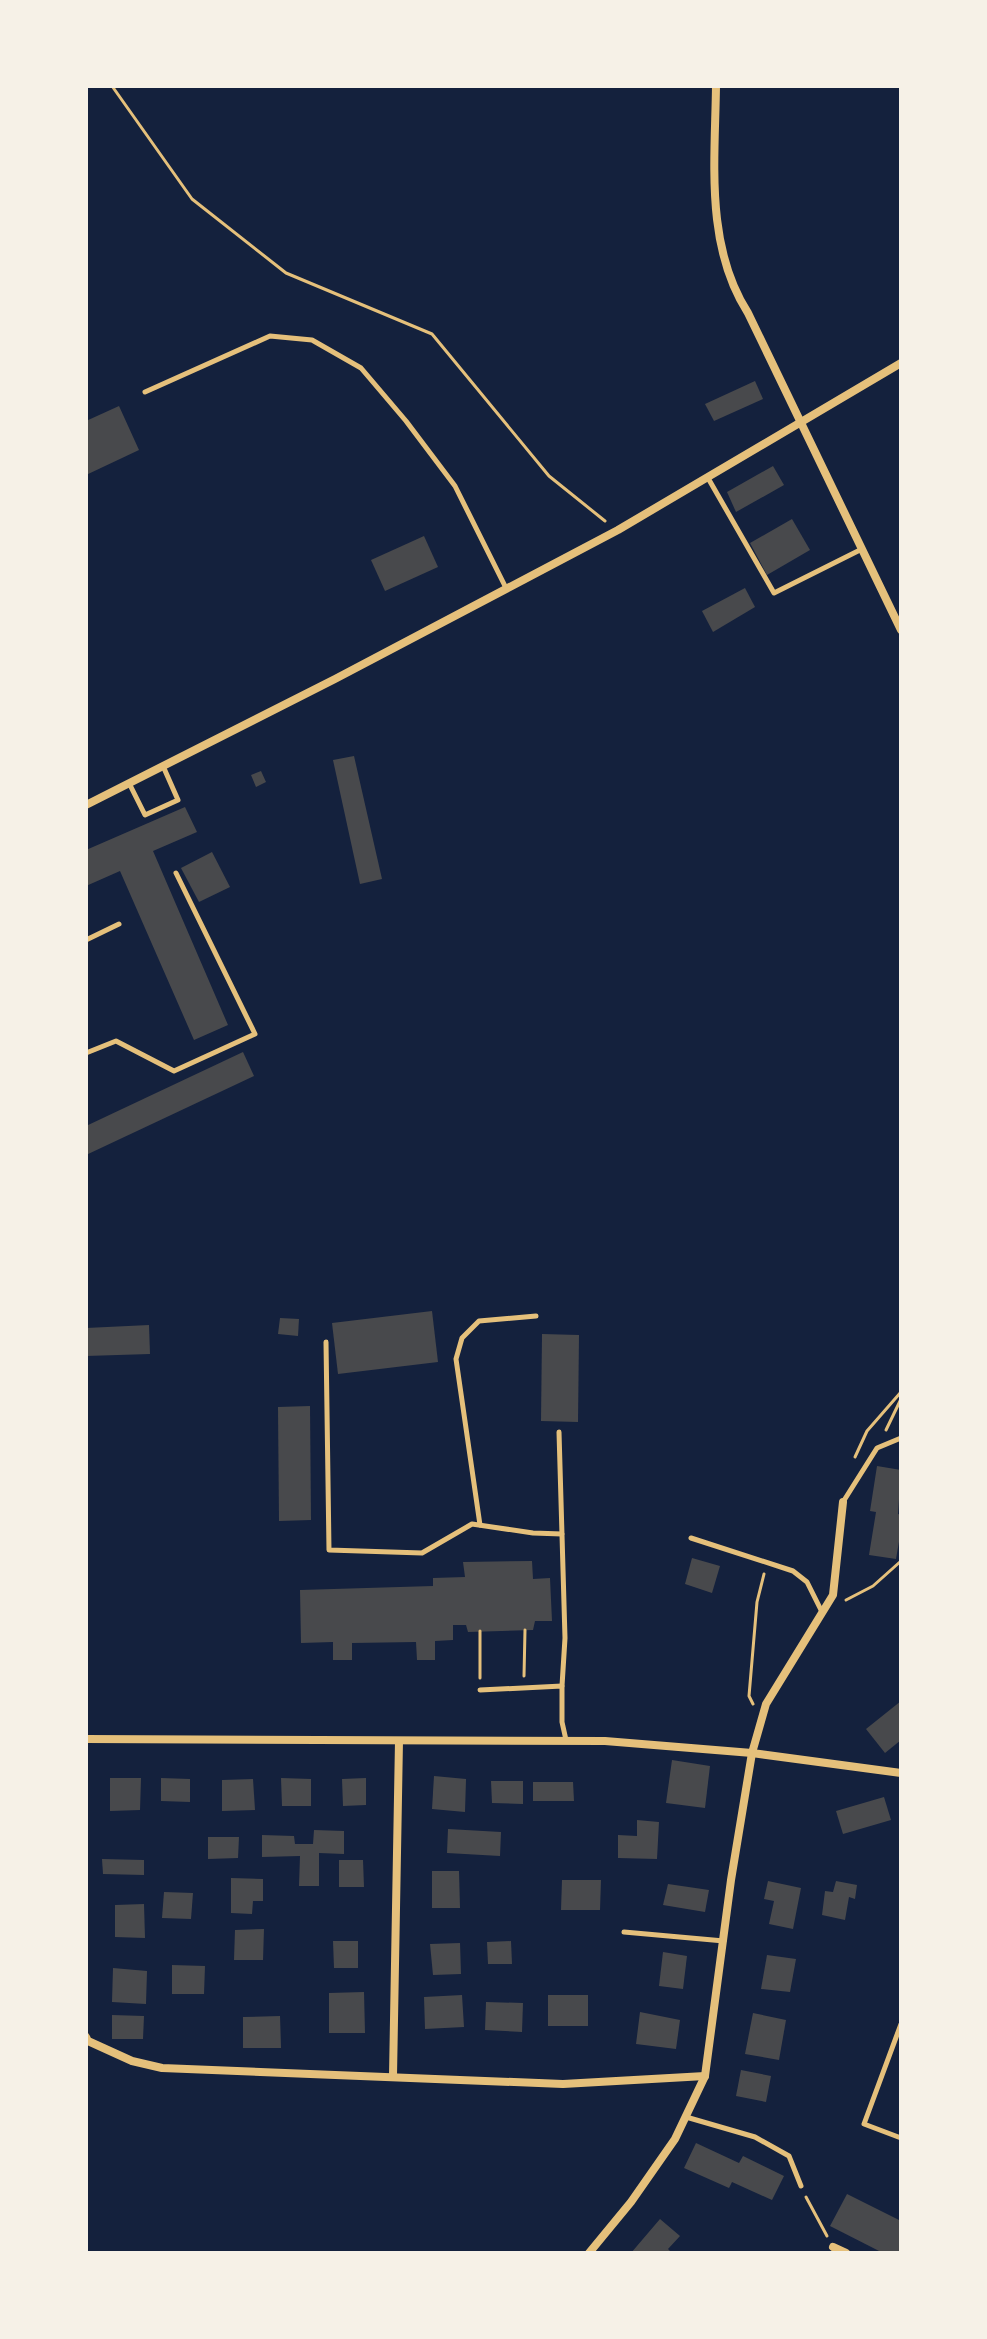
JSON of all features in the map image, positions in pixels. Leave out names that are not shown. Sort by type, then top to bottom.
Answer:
[{"type":"street","points":[[716,86],[714,211],[734,292],[748,313],[901,630]]},
{"type":"street","points":[[86,805],[335,679],[618,530],[901,363]]},
{"type":"street","points":[[589,2253],[631,2202],[675,2139],[705,2076],[731,1880],[752,1753],[766,1704],[833,1595],[843,1502]]},
{"type":"street","points":[[86,1739],[605,1741],[752,1753],[901,1773]]},
{"type":"street","points":[[393,2076],[399,1741]]},
{"type":"street","points":[[86,2037],[88,2041],[132,2061],[162,2068],[563,2084],[705,2076]]},
{"type":"street","points":[[833,2247],[846,2253]]},
{"type":"lane","points":[[145,392],[270,336],[312,340],[361,368],[406,421],[455,486],[506,588]]},
{"type":"lane","points":[[708,478],[774,593],[862,549]]},
{"type":"lane","points":[[129,783],[145,815],[178,800],[163,766]]},
{"type":"lane","points":[[86,1053],[116,1041],[174,1071],[255,1034],[176,873]]},
{"type":"lane","points":[[86,940],[119,924]]},
{"type":"lane","points":[[480,1525],[456,1359],[462,1338],[479,1321],[536,1316]]},
{"type":"lane","points":[[326,1342],[329,1550],[422,1553],[472,1524],[562,1534]]},
{"type":"lane","points":[[559,1432],[565,1638],[562,1722],[566,1741]]},
{"type":"lane","points":[[843,1502],[877,1448],[901,1438]]},
{"type":"lane","points":[[691,1538],[793,1571],[807,1582],[823,1612]]},
{"type":"lane","points":[[480,1690],[562,1686]]},
{"type":"lane","points":[[624,1932],[725,1941]]},
{"type":"lane","points":[[901,2024],[864,2124],[901,2138]]},
{"type":"lane","points":[[686,2117],[755,2137],[789,2156],[801,2186]]},
{"type":"path","points":[[112,86],[192,199],[286,273],[432,334],[549,476],[618,530]]},
{"type":"path","points":[[877,1448],[901,1399]]},
{"type":"path","points":[[823,1612],[873,1586],[901,1561]]},
{"type":"path","points":[[760,1723],[749,1696],[757,1602],[766,1563]]},
{"type":"path","points":[[524,1688],[525,1630]]},
{"type":"path","points":[[480,1631],[480,1690]]},
{"type":"path","points":[[801,2186],[833,2247]]},
{"type":"building","points":[[755,381],[763,399],[714,421],[705,404]]},
{"type":"building","points":[[119,406],[139,450],[86,475],[86,421]]},
{"type":"building","points":[[773,466],[784,485],[736,512],[727,492]]},
{"type":"building","points":[[792,519],[810,550],[767,575],[750,543]]},
{"type":"building","points":[[424,536],[438,567],[385,591],[371,560]]},
{"type":"building","points":[[745,588],[755,607],[713,632],[702,611]]},
{"type":"building","points":[[354,756],[382,879],[360,884],[333,760]]},
{"type":"building","points":[[261,771],[266,782],[256,787],[251,775]]},
{"type":"building","points":[[185,807],[197,832],[153,851],[228,1025],[194,1040],[120,871],[86,886],[86,850]]},
{"type":"building","points":[[212,852],[230,887],[199,902],[181,868]]},
{"type":"building","points":[[243,1052],[254,1076],[86,1155],[86,1126]]},
{"type":"building","points":[[432,1311],[438,1362],[338,1374],[332,1323]]},
{"type":"building","points":[[280,1318],[299,1319],[298,1336],[278,1334]]},
{"type":"building","points":[[149,1325],[150,1354],[86,1356],[86,1328]]},
{"type":"building","points":[[542,1334],[579,1335],[578,1422],[541,1421]]},
{"type":"building","points":[[310,1406],[311,1520],[279,1521],[278,1407]]},
{"type":"building","points":[[877,1466],[901,1470],[898,1514],[901,1515],[901,1530],[896,1559],[869,1555],[876,1512],[870,1511]]},
{"type":"building","points":[[692,1558],[720,1566],[712,1593],[685,1584]]},
{"type":"building","points":[[532,1561],[533,1579],[550,1578],[552,1621],[535,1621],[533,1630],[468,1632],[466,1625],[453,1625],[453,1640],[435,1641],[435,1660],[417,1660],[416,1642],[352,1643],[352,1660],[333,1660],[333,1642],[301,1643],[300,1590],[433,1586],[433,1578],[465,1577],[463,1562]]},
{"type":"building","points":[[901,1701],[901,1740],[885,1753],[866,1729]]},
{"type":"building","points":[[672,1760],[710,1766],[705,1808],[666,1803]]},
{"type":"building","points":[[434,1776],[466,1779],[465,1812],[432,1809]]},
{"type":"building","points":[[110,1778],[141,1778],[140,1810],[110,1811]]},
{"type":"building","points":[[161,1778],[190,1779],[190,1802],[161,1801]]},
{"type":"building","points":[[281,1778],[311,1779],[311,1806],[282,1806]]},
{"type":"building","points":[[366,1778],[366,1805],[343,1806],[342,1779]]},
{"type":"building","points":[[253,1779],[255,1810],[222,1811],[222,1780]]},
{"type":"building","points":[[491,1781],[523,1781],[523,1804],[492,1803]]},
{"type":"building","points":[[533,1782],[573,1782],[574,1801],[533,1801]]},
{"type":"building","points":[[884,1797],[891,1820],[843,1834],[836,1811]]},
{"type":"building","points":[[637,1820],[659,1822],[657,1859],[618,1858],[618,1835],[637,1836]]},
{"type":"building","points":[[448,1829],[501,1832],[500,1856],[447,1853]]},
{"type":"building","points":[[314,1830],[344,1831],[344,1854],[319,1853],[319,1886],[299,1886],[300,1856],[262,1857],[262,1835],[294,1836],[295,1844],[313,1844]]},
{"type":"building","points":[[208,1837],[239,1837],[238,1858],[208,1859]]},
{"type":"building","points":[[102,1859],[144,1860],[144,1875],[103,1874]]},
{"type":"building","points":[[339,1860],[363,1860],[364,1887],[339,1887]]},
{"type":"building","points":[[432,1871],[459,1871],[460,1908],[432,1908]]},
{"type":"building","points":[[231,1878],[263,1879],[263,1901],[253,1901],[252,1914],[231,1913]]},
{"type":"building","points":[[562,1880],[601,1880],[600,1910],[561,1910]]},
{"type":"building","points":[[768,1881],[801,1888],[793,1929],[769,1924],[774,1901],[764,1899]]},
{"type":"building","points":[[836,1881],[857,1885],[855,1899],[849,1897],[845,1920],[822,1915],[825,1891],[833,1892]]},
{"type":"building","points":[[668,1884],[709,1890],[705,1912],[663,1905]]},
{"type":"building","points":[[164,1892],[193,1893],[191,1919],[162,1918]]},
{"type":"building","points":[[144,1904],[145,1938],[115,1937],[115,1905]]},
{"type":"building","points":[[264,1929],[263,1960],[234,1960],[235,1930]]},
{"type":"building","points":[[333,1941],[358,1941],[358,1968],[334,1968]]},
{"type":"building","points":[[511,1941],[512,1964],[488,1964],[487,1942]]},
{"type":"building","points":[[460,1943],[461,1974],[433,1975],[430,1944]]},
{"type":"building","points":[[663,1952],[687,1956],[683,1989],[659,1986]]},
{"type":"building","points":[[767,1955],[796,1959],[790,1992],[761,1989]]},
{"type":"building","points":[[172,1965],[205,1966],[204,1994],[172,1994]]},
{"type":"building","points":[[113,1968],[147,1971],[146,2004],[112,2002]]},
{"type":"building","points":[[364,1992],[365,2033],[329,2033],[329,1993]]},
{"type":"building","points":[[462,1995],[464,2027],[425,2029],[424,1997]]},
{"type":"building","points":[[548,1995],[588,1995],[588,2026],[548,2026]]},
{"type":"building","points":[[486,2002],[523,2003],[522,2032],[485,2030]]},
{"type":"building","points":[[640,2012],[680,2020],[676,2049],[636,2044]]},
{"type":"building","points":[[753,2013],[786,2020],[779,2060],[745,2054]]},
{"type":"building","points":[[112,2015],[144,2016],[143,2039],[112,2039]]},
{"type":"building","points":[[280,2016],[281,2048],[243,2048],[243,2017]]},
{"type":"building","points":[[741,2070],[771,2076],[766,2102],[736,2096]]},
{"type":"building","points":[[696,2143],[739,2163],[743,2156],[784,2176],[772,2200],[732,2182],[729,2188],[684,2168]]},
{"type":"building","points":[[847,2194],[901,2221],[901,2253],[883,2253],[830,2226]]},
{"type":"building","points":[[660,2219],[680,2236],[668,2249],[672,2253],[631,2253]]}]
